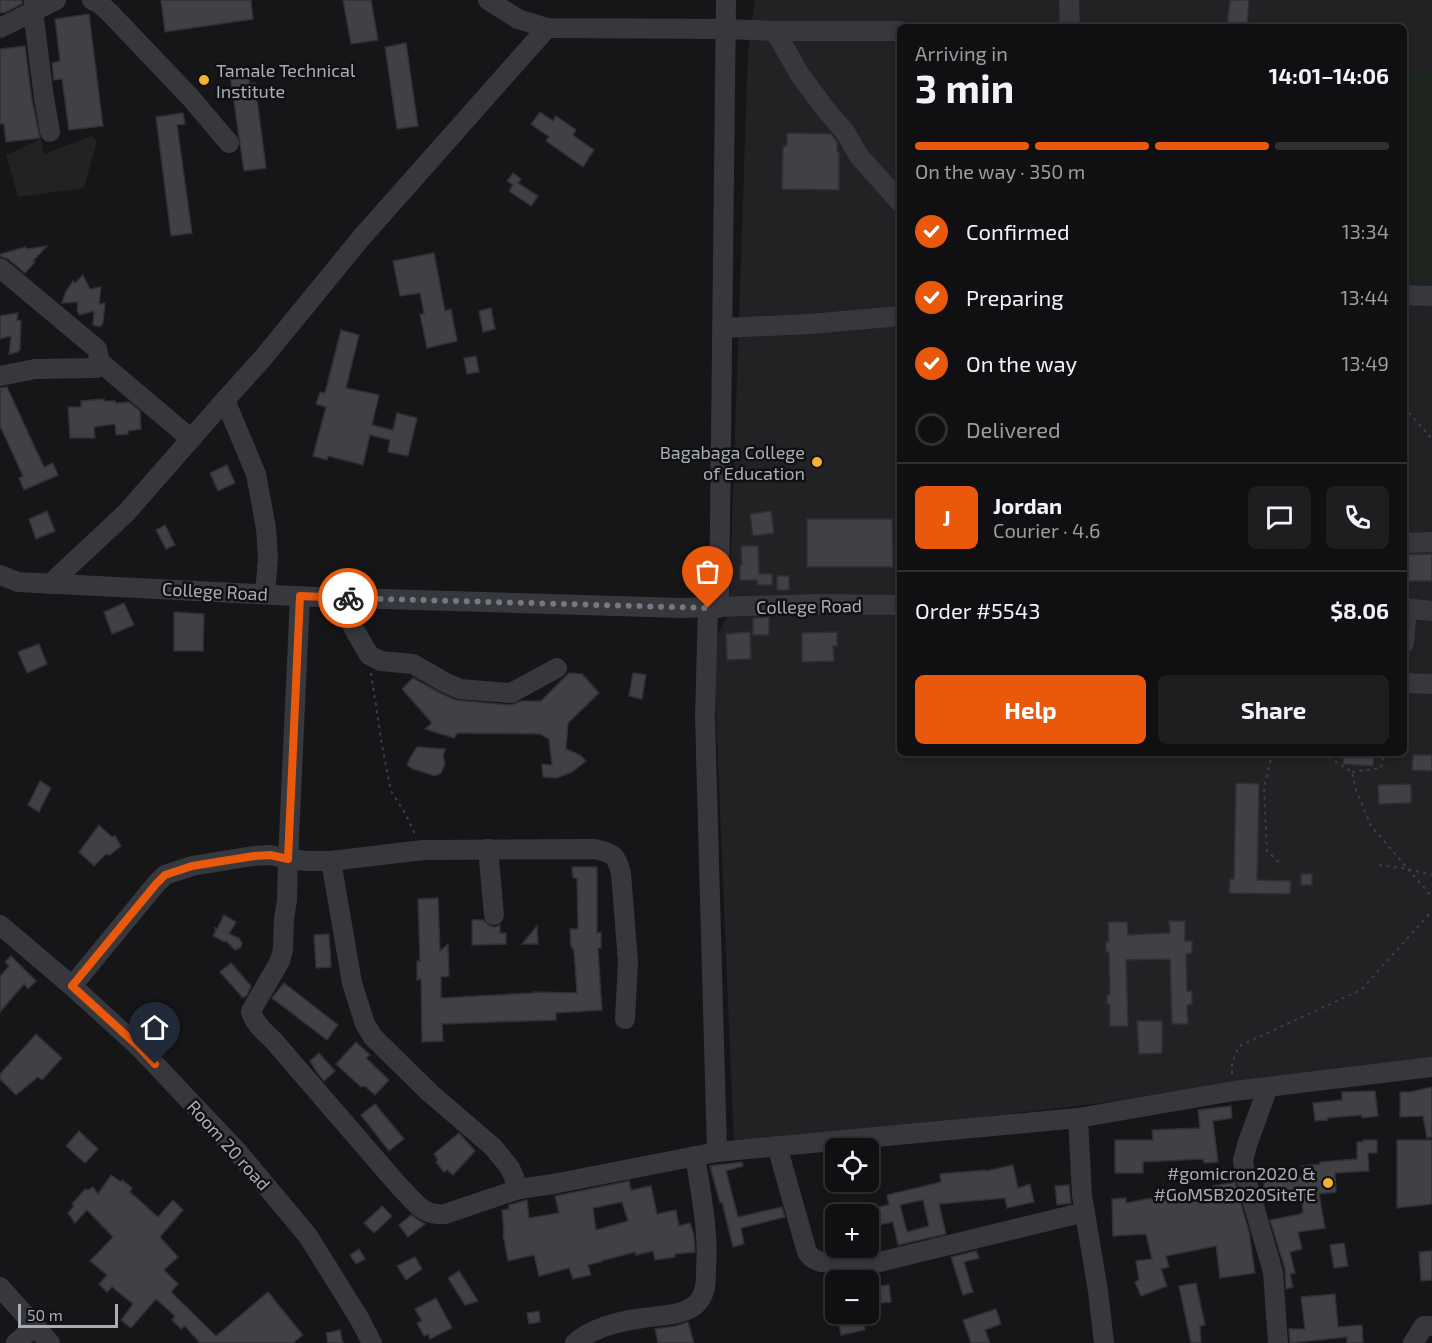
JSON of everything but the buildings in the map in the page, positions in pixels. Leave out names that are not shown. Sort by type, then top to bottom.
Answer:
[{"type":"street","points":[[0,28],[34,6],[56,0]]},
{"type":"street","points":[[92,0],[109,12],[190,97],[230,143]]},
{"type":"street","points":[[488,0],[518,19],[547,28],[897,31]]},
{"type":"street","points":[[717,1152],[705,716],[713,608],[722,328],[726,0]]},
{"type":"street","points":[[1069,0],[1070,24]]},
{"type":"street","points":[[34,6],[50,132]]},
{"type":"street","points":[[50,584],[126,513],[263,358],[361,238],[547,28]]},
{"type":"street","points":[[775,31],[800,75],[845,132],[859,156],[897,199]]},
{"type":"street","points":[[0,268],[97,350],[100,362],[191,439]]},
{"type":"street","points":[[1407,295],[1432,296]]},
{"type":"street","points":[[722,328],[810,324],[897,316]]},
{"type":"street","points":[[0,376],[35,369],[96,368],[100,362]]},
{"type":"street","points":[[225,400],[256,474],[266,528],[268,558],[265,594]]},
{"type":"street","points":[[1407,543],[1432,542]]},
{"type":"street","name":"College Road","points":[[0,575],[18,582],[340,598],[713,608],[818,604],[897,605]]},
{"type":"street","points":[[300,596],[283,949],[280,961],[251,1011],[252,1016],[259,1027],[273,1040],[399,1186],[426,1213],[445,1214],[519,1189],[717,1152],[1078,1118],[1234,1091],[1432,1068]]},
{"type":"street","points":[[340,598],[369,655],[381,661],[413,664],[460,689],[511,693],[557,668]]},
{"type":"street","points":[[1407,608],[1432,611]]},
{"type":"street","points":[[1407,683],[1432,684]]},
{"type":"street","points":[[488,849],[494,915]]},
{"type":"street","points":[[72,986],[156,884],[165,875],[192,866],[270,855],[308,861],[331,861],[423,850],[595,849],[610,853],[617,859],[622,882],[628,962],[626,1019]]},
{"type":"street","points":[[331,861],[352,983],[365,1024],[373,1037],[430,1093],[493,1147],[510,1168],[519,1189]]},
{"type":"street","name":"Room 20 road","points":[[0,925],[138,1046],[250,1167],[308,1236],[372,1343]]},
{"type":"street","points":[[1268,1088],[1243,1160],[1273,1272],[1278,1343]]},
{"type":"street","points":[[1078,1118],[1080,1172],[1098,1291],[1101,1342]]},
{"type":"street","points":[[777,1146],[807,1252],[812,1258],[821,1262],[867,1265],[1085,1212]]},
{"type":"street","points":[[575,1343],[583,1336],[622,1321],[686,1311],[699,1302],[705,1289],[707,1244],[706,1224],[694,1156]]},
{"type":"street","points":[[0,1287],[50,1343]]},
{"type":"street","points":[[16,1343],[35,1326]]},
{"type":"street","points":[[1413,1343],[1424,1326],[1432,1326]]},
{"type":"path","points":[[1407,410],[1432,439]]},
{"type":"path","points":[[369,655],[391,791],[423,850]]},
{"type":"path","points":[[1272,756],[1264,788],[1267,852],[1282,866]]},
{"type":"path","points":[[1327,756],[1352,772],[1381,768],[1383,756]]},
{"type":"path","points":[[1352,772],[1356,790],[1371,826],[1432,897]]},
{"type":"path","points":[[1379,865],[1432,875]]},
{"type":"path","points":[[1234,1091],[1232,1063],[1239,1046],[1361,990],[1432,911]]},
{"type":"shaded area","name":"Bagabaga College of Education","points":[[755,0],[1432,0],[1432,1063],[734,1146],[713,642],[729,614],[748,51]]},
{"type":"shaded area","points":[[1407,72],[1432,74],[1432,281],[1407,280]]},
{"type":"shaded area","points":[[92,136],[97,141],[84,188],[18,197],[6,155],[41,139],[44,154]]},
{"type":"way so far","points":[[348,598],[708,608]]},
{"type":"place","name":"Tamale Technical Institute","points":[[204,80]]},
{"type":"place","name":"Bagabaga College of Education","points":[[817,462]]},
{"type":"place","name":"#gomicron2020 & #GoMSB2020SiteTE","points":[[1328,1183]]},
{"type":"route","points":[[155,1064],[72,986],[165,875],[192,866],[254,856],[270,855],[288,859],[300,596],[348,598]]}]
